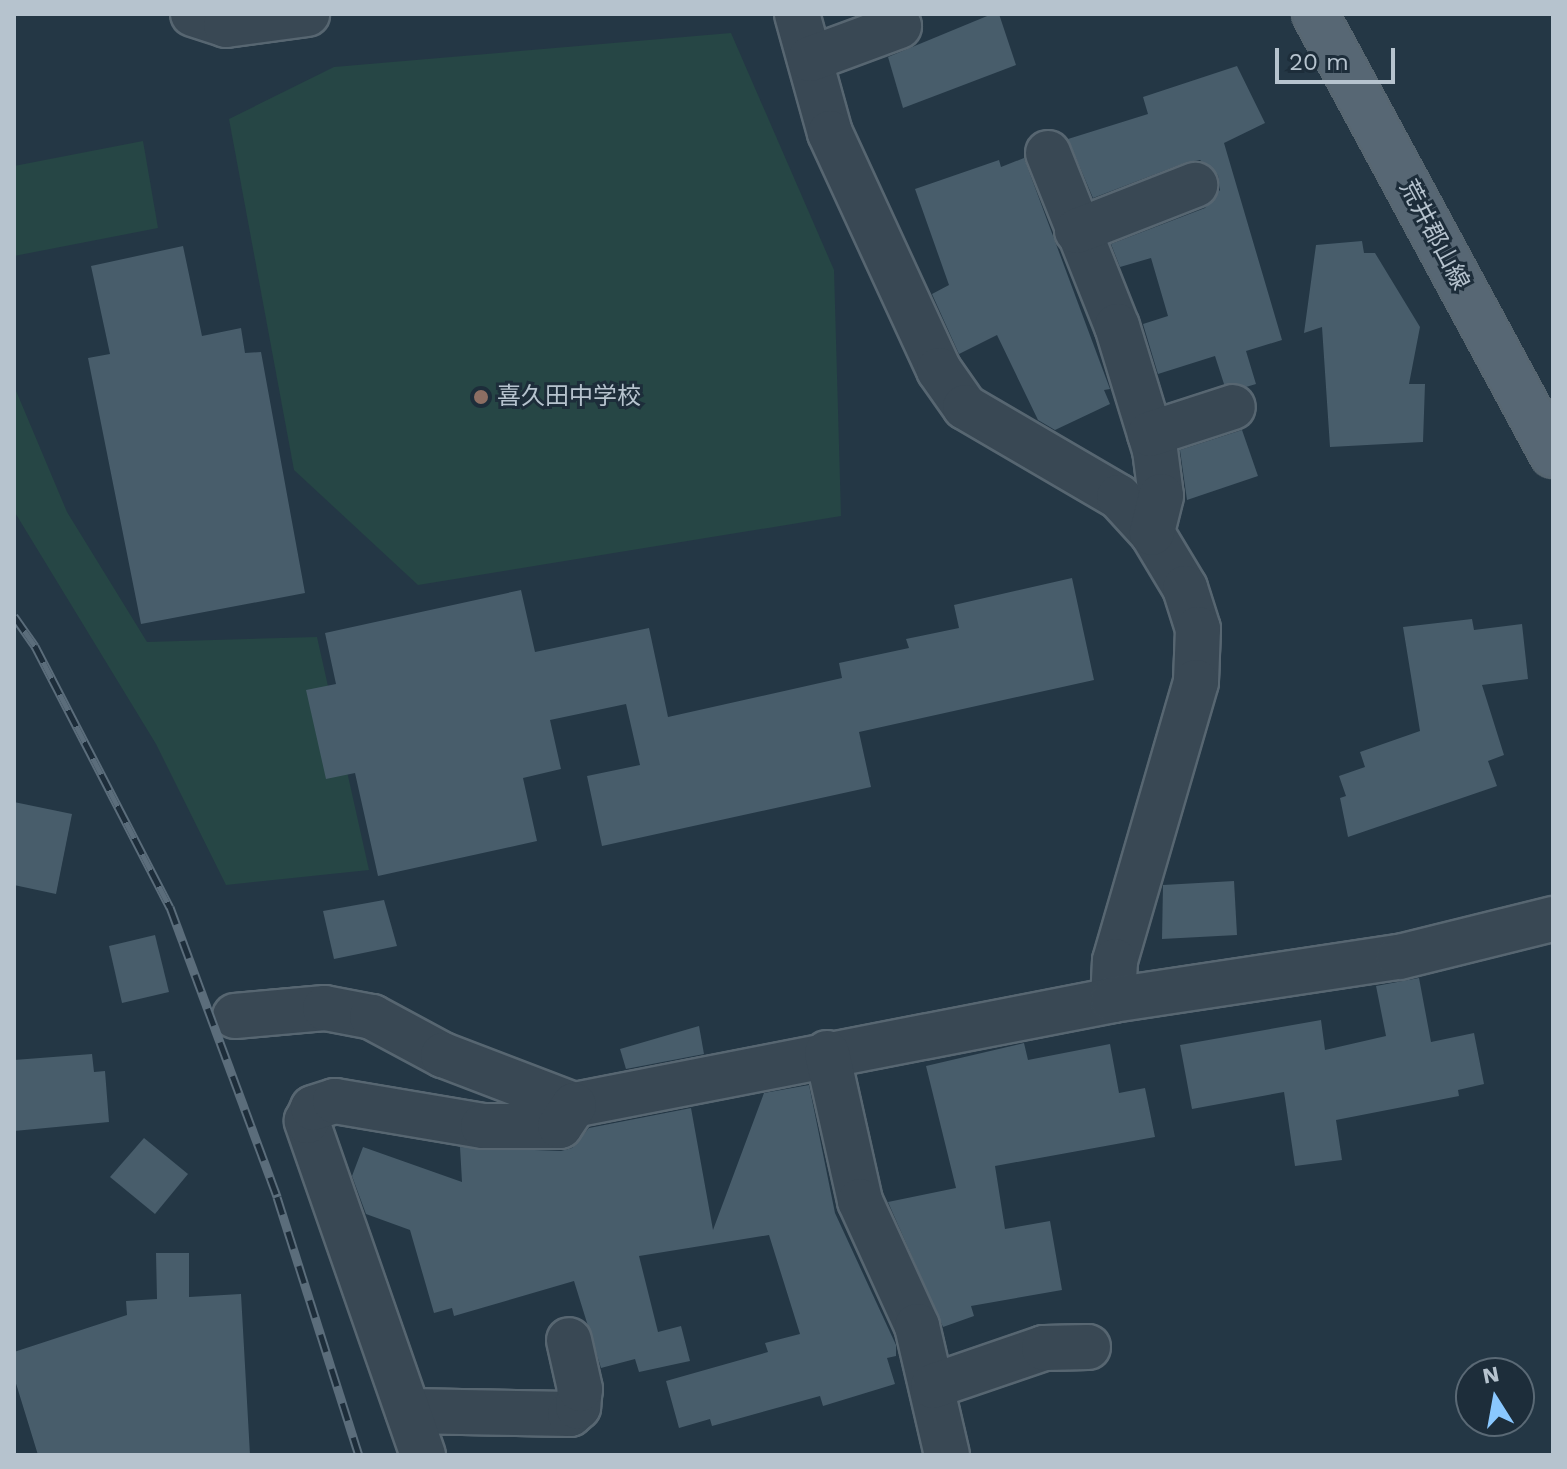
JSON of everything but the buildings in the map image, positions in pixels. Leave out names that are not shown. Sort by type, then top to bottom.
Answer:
[{"type":"main road","name":"荒井郡山線","points":[[1315,14],[1553,455]]},
{"type":"street","points":[[193,14],[226,25],[307,14]]},
{"type":"street","points":[[797,14],[830,133],[939,370],[965,407],[1119,497],[1152,533],[1185,588],[1198,629],[1196,682],[1119,946],[1113,1000]]},
{"type":"street","points":[[810,59],[899,26]]},
{"type":"street","points":[[1048,153],[1117,326],[1150,434],[1161,496],[1152,533]]},
{"type":"street","points":[[1077,231],[1195,185]]},
{"type":"street","points":[[1150,434],[1233,407]]},
{"type":"street","points":[[235,1016],[325,1008],[372,1017],[443,1055],[574,1105],[827,1053],[1113,1000],[1399,957],[1553,919]]},
{"type":"street","points":[[827,1053],[860,1201],[917,1326],[947,1455]]},
{"type":"street","points":[[423,1455],[307,1121],[313,1108],[335,1101],[483,1126],[560,1126],[574,1105]]},
{"type":"street","points":[[408,1411],[570,1414],[578,1407],[580,1389],[569,1340]]},
{"type":"street","points":[[933,1386],[1044,1348],[1088,1347]]},
{"type":"green space","points":[[731,33],[834,270],[841,516],[418,585],[294,470],[229,119],[334,67]]},
{"type":"green space","points":[[143,141],[158,228],[14,256],[14,166]]},
{"type":"green space","points":[[14,386],[67,512],[147,642],[317,637],[369,870],[226,885],[156,744],[14,511]]},
{"type":"railway","points":[[14,616],[35,646],[170,907],[277,1197],[359,1455]]},
{"type":"place","name":"喜久田中学校","points":[[481,397]]}]
